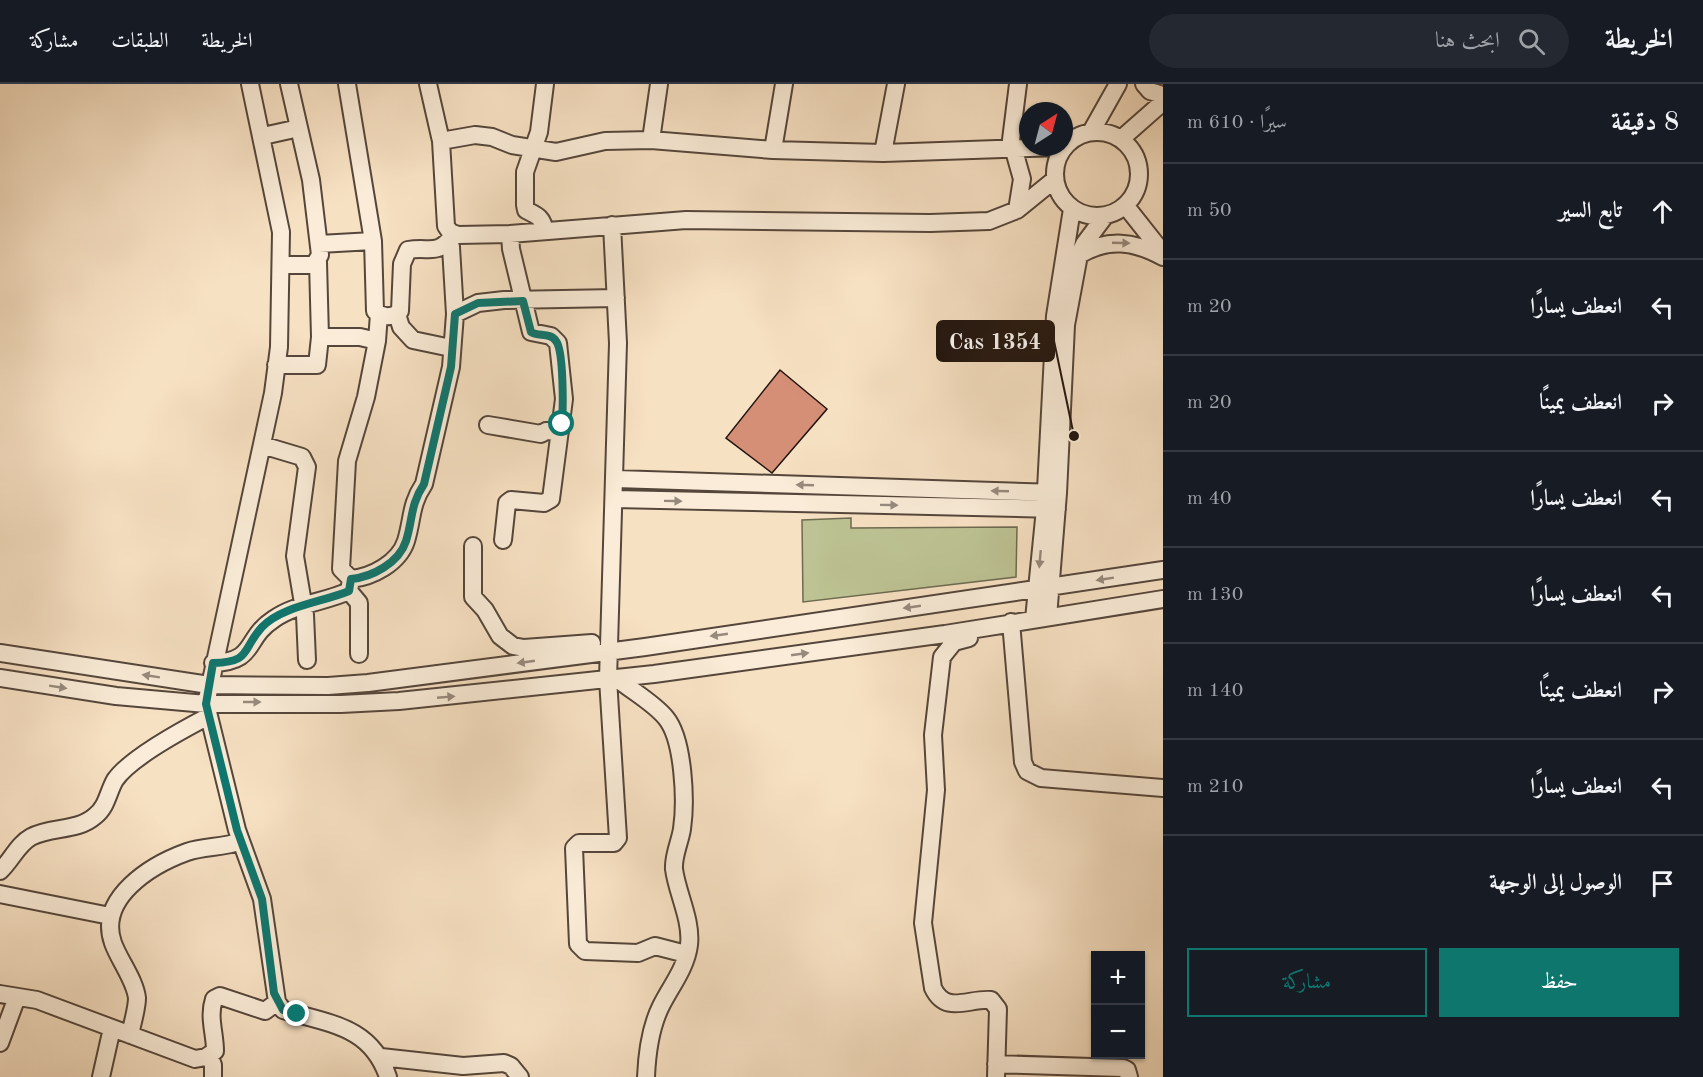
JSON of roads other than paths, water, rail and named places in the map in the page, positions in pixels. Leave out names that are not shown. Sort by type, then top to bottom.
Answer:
[{"type":"street","points":[[250,84],[280,222],[281,265],[276,365],[262,445],[213,663],[207,710],[241,841],[262,899],[277,1002],[283,1010],[359,1035],[372,1044],[381,1057],[388,1077]]},
{"type":"street","points":[[276,365],[317,365],[320,337],[319,244],[316,207],[289,84]]},
{"type":"street","points":[[347,84],[373,241],[374,307],[379,314],[377,341],[366,397],[347,461],[341,569],[358,603],[359,654]]},
{"type":"street","points":[[213,663],[233,662],[244,655],[262,627],[277,617],[366,578],[388,565],[405,543],[414,499],[424,484],[451,367],[455,314],[452,248],[446,226],[441,141],[428,84]]},
{"type":"street","points":[[545,84],[539,132],[525,172],[526,210],[539,215],[543,220],[545,231]]},
{"type":"street","points":[[651,140],[659,84]]},
{"type":"street","points":[[773,150],[784,84]]},
{"type":"street","points":[[883,153],[896,84]]},
{"type":"street","points":[[1017,210],[1022,179],[1011,136],[1018,84]]},
{"type":"street","points":[[1091,132],[1119,84]]},
{"type":"street","points":[[1144,84],[1150,91],[1163,96]]},
{"type":"street","points":[[1120,140],[1163,102]]},
{"type":"street","points":[[263,136],[299,128]]},
{"type":"street","points":[[1041,618],[1066,324],[1079,255],[1087,238],[1105,216],[1125,205],[1134,193],[1138,179],[1138,164],[1131,150],[1120,140],[1107,133],[1091,132],[1073,139]]},
{"type":"street","points":[[441,141],[475,135],[534,150],[556,152],[596,142],[651,140],[773,150],[883,153],[1019,148]]},
{"type":"street","points":[[1058,156],[1054,180],[1060,196],[1072,209],[1094,216],[1105,216]]},
{"type":"street","points":[[451,348],[413,340],[402,327],[397,315],[402,305],[402,264],[405,253],[411,249],[436,250],[451,238],[686,220],[962,223],[990,221],[1017,210],[1054,180]]},
{"type":"street","points":[[1125,205],[1163,255]]},
{"type":"street","points":[[1051,501],[1055,316],[1072,209]]},
{"type":"street","points":[[612,225],[618,343],[616,479],[608,647],[612,679],[618,840],[614,843],[579,843],[574,848],[578,944],[585,951],[638,953],[655,946],[686,954]]},
{"type":"street","points":[[503,540],[507,503],[511,500],[544,503],[551,499],[564,399],[558,343],[551,336],[531,332],[511,249],[510,234]]},
{"type":"street","points":[[319,244],[373,241]]},
{"type":"street","points":[[1079,255],[1099,245],[1120,242],[1142,246],[1163,255]]},
{"type":"street","points":[[281,265],[314,265],[318,262]]},
{"type":"street","points":[[455,314],[478,303],[616,298]]},
{"type":"street","points":[[379,314],[397,315]]},
{"type":"street","points":[[320,337],[360,337],[377,341]]},
{"type":"street","points":[[488,425],[541,434],[546,431],[560,432]]},
{"type":"street","points":[[262,445],[302,457],[307,467],[296,556],[305,615],[307,660]]},
{"type":"street","points":[[616,479],[1051,501]]},
{"type":"street","points":[[615,499],[1051,501]]},
{"type":"street","points":[[473,546],[473,597],[485,610],[500,636],[508,644],[524,648],[608,647]]},
{"type":"street","points":[[0,653],[209,685],[328,686],[368,683],[608,647],[1163,570]]},
{"type":"street","points":[[1129,1077],[1127,1070],[1123,1068],[996,1071],[998,1009],[991,1000],[949,1005],[937,997],[933,988],[923,923],[936,790],[933,735],[942,657],[954,642],[1041,618],[1163,599]]},
{"type":"street","points":[[0,678],[207,710],[341,704],[399,701],[612,679],[1012,626]]},
{"type":"street","points":[[1012,626],[1023,762],[1027,771],[1041,778],[1163,788]]},
{"type":"street","points":[[612,679],[666,717],[678,743],[682,828],[674,866],[688,926],[689,945],[677,980],[661,1006],[652,1029],[646,1077]]},
{"type":"street","points":[[0,871],[28,838],[90,821],[103,808],[115,780],[125,770],[207,710]]},
{"type":"street","points":[[130,1035],[137,998],[112,940],[110,915],[123,892],[148,872],[188,851],[227,846],[241,841]]},
{"type":"street","points":[[0,894],[110,915]]},
{"type":"street","points":[[0,994],[37,1000],[195,1059],[209,1056],[215,1051],[215,1034],[210,1012],[214,999],[220,996],[265,1011],[277,1002]]},
{"type":"street","points":[[0,1043],[17,997]]},
{"type":"street","points":[[101,1077],[112,1028]]},
{"type":"street","points":[[209,1056],[213,1065],[213,1077]]},
{"type":"street","points":[[381,1057],[466,1071],[504,1063],[511,1066],[520,1077]]},
{"type":"place","name":"Cas 1354","points":[[1074,436]]}]
